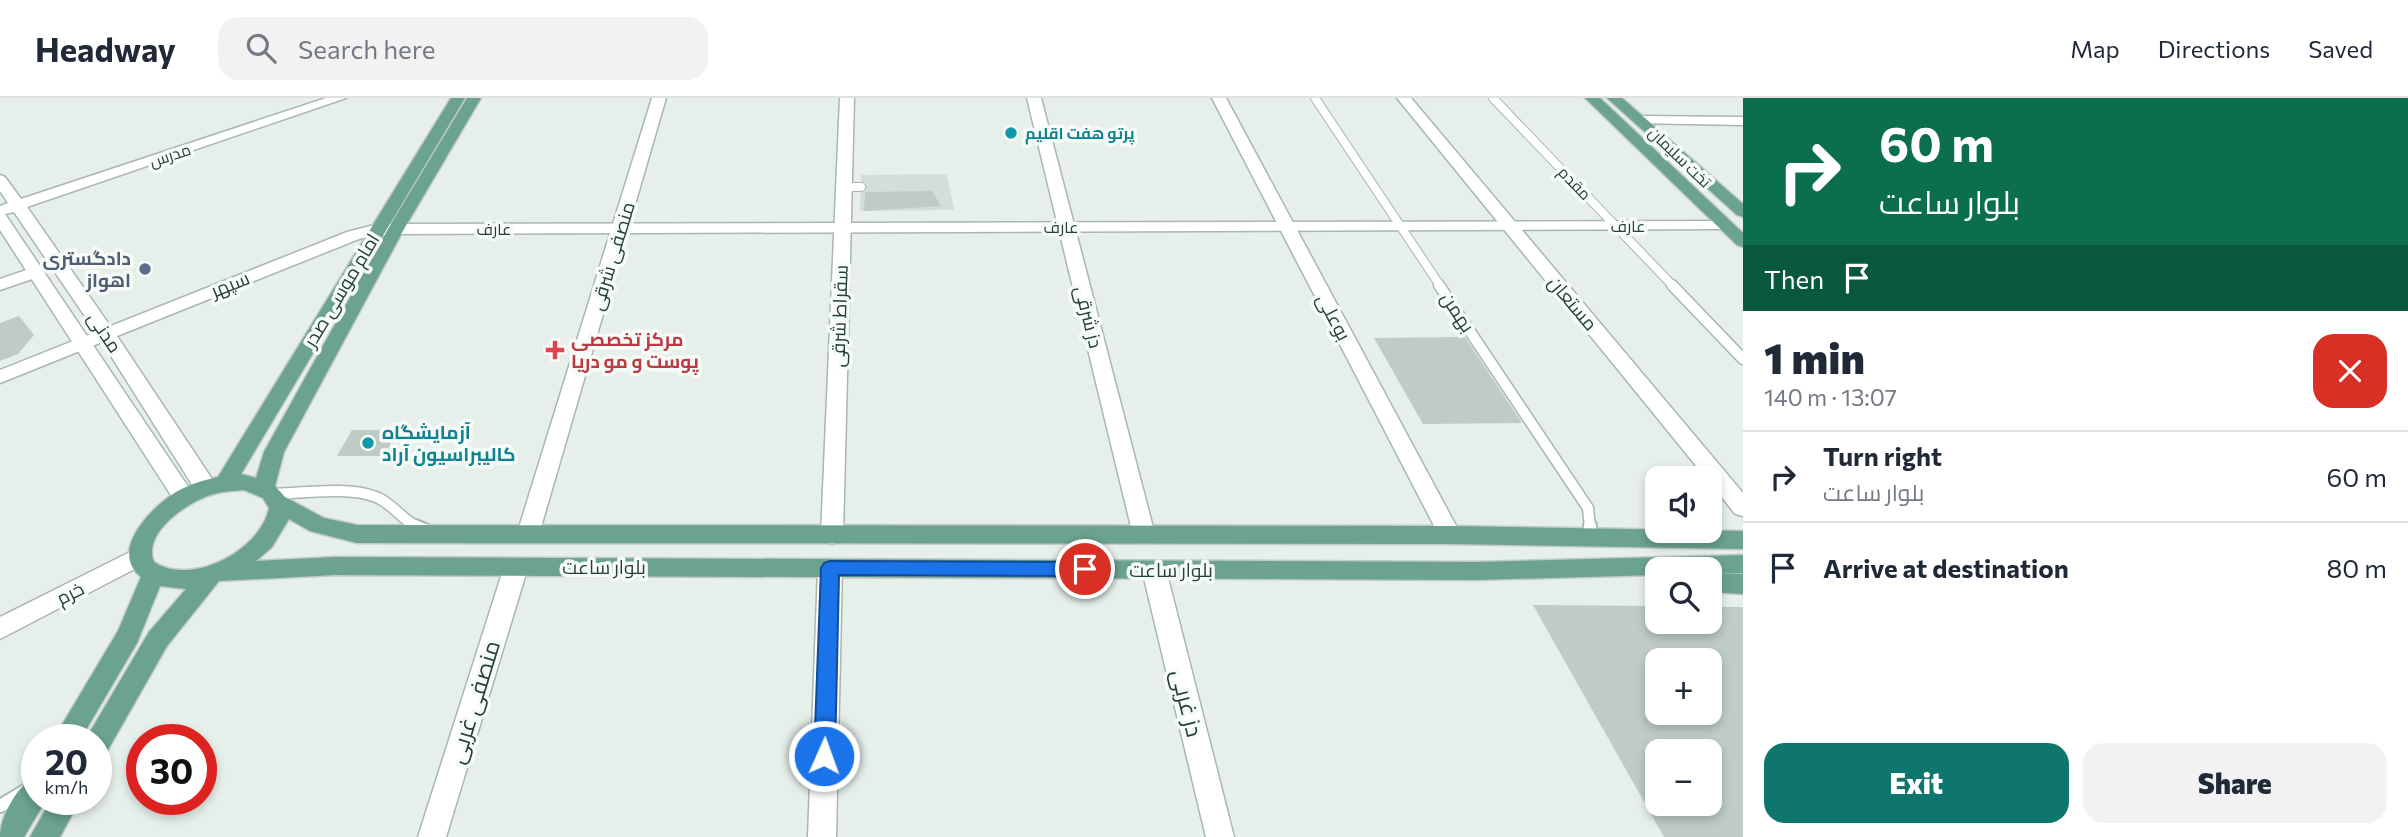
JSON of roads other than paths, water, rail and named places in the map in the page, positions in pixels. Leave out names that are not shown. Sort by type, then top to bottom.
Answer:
[{"type":"main road","name":"امام موسی صدر","points":[[272,494],[274,452],[387,229],[458,98]]},
{"type":"main road","name":"امام موسی صدر","points":[[215,485],[474,98]]},
{"type":"main road","name":"تخت سلیمان","points":[[1592,98],[1743,242]]},
{"type":"main road","name":"تخت سلیمان","points":[[1617,99],[1743,212]]},
{"type":"main road","points":[[76,724],[128,636],[146,565],[141,541],[150,525],[184,497],[215,485],[246,482],[272,494],[279,516],[273,532],[242,561],[215,574],[183,581],[146,565]]},
{"type":"main road","name":"بلوار ساعت","points":[[272,494],[318,525],[357,534],[1450,535],[1743,540]]},
{"type":"main road","points":[[1722,526],[1743,525]]},
{"type":"main road","points":[[1450,535],[1645,529]]},
{"type":"main road","name":"بلوار ساعت","points":[[215,574],[335,566],[1476,571],[1743,564]]},
{"type":"main road","points":[[1476,571],[1645,579]]},
{"type":"main road","points":[[109,724],[158,639],[215,574]]},
{"type":"main road","points":[[1722,583],[1743,583]]},
{"type":"main road","points":[[8,837],[21,814]]},
{"type":"main road","points":[[44,837],[57,815]]},
{"type":"street","name":"مدرس","points":[[9,208],[340,98]]},
{"type":"street","name":"منصفی شرقی","points":[[528,534],[659,98]]},
{"type":"street","name":"سقراط شرقی","points":[[832,535],[842,228],[852,187],[847,98]]},
{"type":"street","name":"دز شرقی","points":[[1034,98],[1144,535]]},
{"type":"street","name":"بوعلی","points":[[1219,98],[1450,535]]},
{"type":"street","name":"مستعان","points":[[1404,98],[1743,508]]},
{"type":"street","points":[[1640,120],[1743,121]]},
{"type":"street","name":"مدنی","points":[[0,180],[9,208],[107,334],[215,485]]},
{"type":"street","name":"مدنی","points":[[0,218],[184,497]]},
{"type":"street","name":"عارف","points":[[387,229],[1726,226]]},
{"type":"street","name":"سپهر","points":[[0,377],[353,234],[387,229]]},
{"type":"street","points":[[0,285],[36,272]]},
{"type":"street","name":"خرم","points":[[0,629],[146,565]]},
{"type":"street","name":"منصفی غربی","points":[[432,837],[516,567]]},
{"type":"street","points":[[822,837],[830,568]]},
{"type":"street","name":"دز غربی","points":[[1154,570],[1220,837]]},
{"type":"lane","name":"بهمن","points":[[1315,98],[1588,508],[1590,531]]},
{"type":"lane","name":"مقدم","points":[[1493,98],[1743,359]]},
{"type":"lane","points":[[272,494],[359,492],[376,497],[390,505],[407,523],[434,534]]},
{"type":"lane","points":[[0,806],[21,795]]},
{"type":"place","name":"پرتو هفت اقلیم","points":[[1011,133]]},
{"type":"place","name":"دادگستری اهواز","points":[[145,269]]},
{"type":"place","name":"مرکز تخصصی پوست و مو دریا","points":[[555,350]]},
{"type":"place","name":"آزمایشگاه کالیبراسیون آراد","points":[[368,443]]}]
